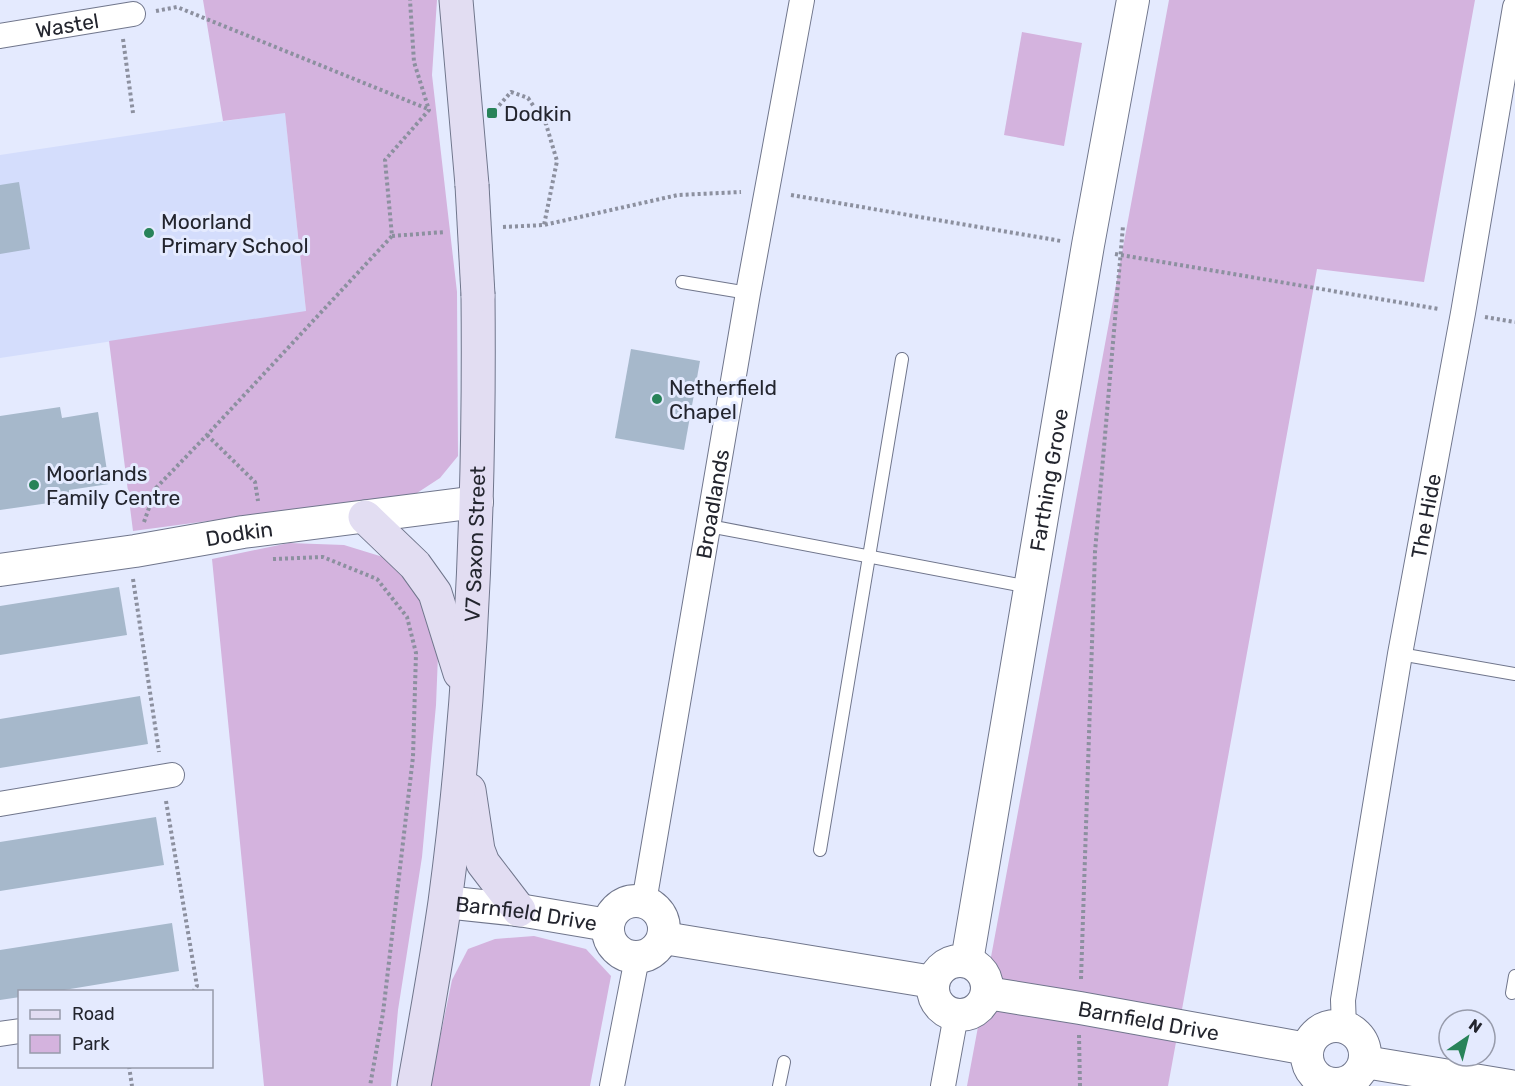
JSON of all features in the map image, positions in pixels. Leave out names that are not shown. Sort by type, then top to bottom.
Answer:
[{"type":"main road","name":"V7 Saxon Street","points":[[414,1086],[445,902],[463,737],[477,502],[478,295],[472,185],[456,0]]},
{"type":"main road","points":[[365,517],[415,565],[435,593],[466,698]]},
{"type":"main road","points":[[463,737],[478,850],[483,863],[519,910]]},
{"type":"street","name":"Broadlands","points":[[644,902],[748,293],[802,0]]},
{"type":"street","name":"Farthing Grove","points":[[967,961],[1088,245],[1133,0]]},
{"type":"street","name":"The Hide","points":[[1344,1027],[1343,1000],[1400,654],[1463,313],[1515,8]]},
{"type":"street","name":"Wastel","points":[[0,36],[127,16]]},
{"type":"street","name":"Dodkin","points":[[0,570],[135,551],[263,529],[477,502]]},
{"type":"street","points":[[0,804],[172,775]]},
{"type":"street","points":[[635,900],[644,902],[660,912],[665,929],[664,938],[656,950],[644,957],[627,956],[612,944],[608,935],[608,925],[617,908],[635,900]]},
{"type":"street","name":"Barnfield Drive","points":[[445,902],[519,910],[608,925]]},
{"type":"street","points":[[664,938],[933,982]]},
{"type":"street","points":[[612,1086],[637,958]]},
{"type":"street","points":[[952,961],[967,961],[981,970],[986,977],[987,993],[980,1008],[956,1015],[940,1007],[933,991],[933,982],[935,975],[946,964],[952,961]]},
{"type":"street","name":"Barnfield Drive","points":[[987,993],[1307,1049]]},
{"type":"street","points":[[944,1086],[956,1015]]},
{"type":"street","points":[[1335,1026],[1344,1027],[1359,1037],[1364,1044],[1365,1062],[1356,1077],[1349,1082],[1331,1085],[1315,1076],[1307,1059],[1307,1049],[1317,1033],[1335,1026]]},
{"type":"street","points":[[0,1034],[18,1031]]},
{"type":"street","points":[[1365,1062],[1510,1086]]},
{"type":"lane","points":[[682,282],[748,293]]},
{"type":"lane","points":[[820,850],[902,359]]},
{"type":"lane","points":[[709,526],[1030,587]]},
{"type":"lane","points":[[1400,654],[1515,674]]},
{"type":"lane","points":[[1512,993],[1515,976]]},
{"type":"lane","points":[[779,1086],[784,1062]]},
{"type":"path","points":[[410,0],[414,62],[429,110]]},
{"type":"path","points":[[133,113],[127,16],[177,7],[429,110]]},
{"type":"path","points":[[492,113],[511,92],[528,98],[546,123],[557,161],[544,225]]},
{"type":"path","points":[[392,236],[385,160],[429,110]]},
{"type":"path","points":[[497,228],[544,225],[678,195],[766,191],[1088,245],[1120,256],[1515,322]]},
{"type":"path","points":[[1080,1086],[1080,1008],[1095,552],[1123,223]]},
{"type":"path","points":[[135,551],[156,488],[392,236],[450,231]]},
{"type":"path","points":[[207,435],[255,482],[268,559],[322,557],[377,579],[407,617],[416,653],[413,757],[383,1012],[370,1086]]},
{"type":"path","points":[[129,1068],[132,1086]]},
{"type":"shaded area","name":"Moorland Primary School","points":[[285,112],[306,312],[0,358],[0,155]]},
{"type":"green space","points":[[203,0],[437,0],[432,75],[457,292],[458,456],[440,478],[417,493],[337,507],[253,515],[133,531],[109,341],[306,311],[285,113],[223,121]]},
{"type":"green space","points":[[1169,0],[1475,0],[1424,282],[1317,269],[1168,1086],[967,1086]]},
{"type":"green space","points":[[1022,32],[1082,43],[1064,146],[1004,135]]},
{"type":"green space","points":[[289,543],[344,545],[383,557],[405,572],[428,603],[438,655],[436,705],[422,857],[398,1010],[391,1086],[264,1086],[212,559]]},
{"type":"green space","points":[[534,936],[586,949],[611,976],[590,1086],[430,1086],[452,980],[468,949],[495,939]]},
{"type":"building","points":[[19,182],[30,249],[0,254],[0,185]]},
{"type":"building","name":"Netherfield Chapel","points":[[631,349],[700,361],[684,450],[615,438]]},
{"type":"building","points":[[60,407],[62,418],[98,412],[109,484],[69,490],[70,500],[0,510],[0,416]]},
{"type":"building","points":[[119,587],[127,635],[0,655],[0,606]]},
{"type":"building","points":[[140,696],[148,744],[0,768],[0,719]]},
{"type":"building","points":[[156,817],[164,865],[0,891],[0,842]]},
{"type":"building","points":[[172,923],[179,971],[64,990],[18,990],[18,997],[0,1000],[0,950]]},
{"type":"place","name":"Dodkin","points":[[492,113]]},
{"type":"place","name":"Moorland Primary School","points":[[149,233]]},
{"type":"place","name":"Netherfield Chapel","points":[[657,399]]},
{"type":"place","name":"Moorlands Family Centre","points":[[34,485]]}]
